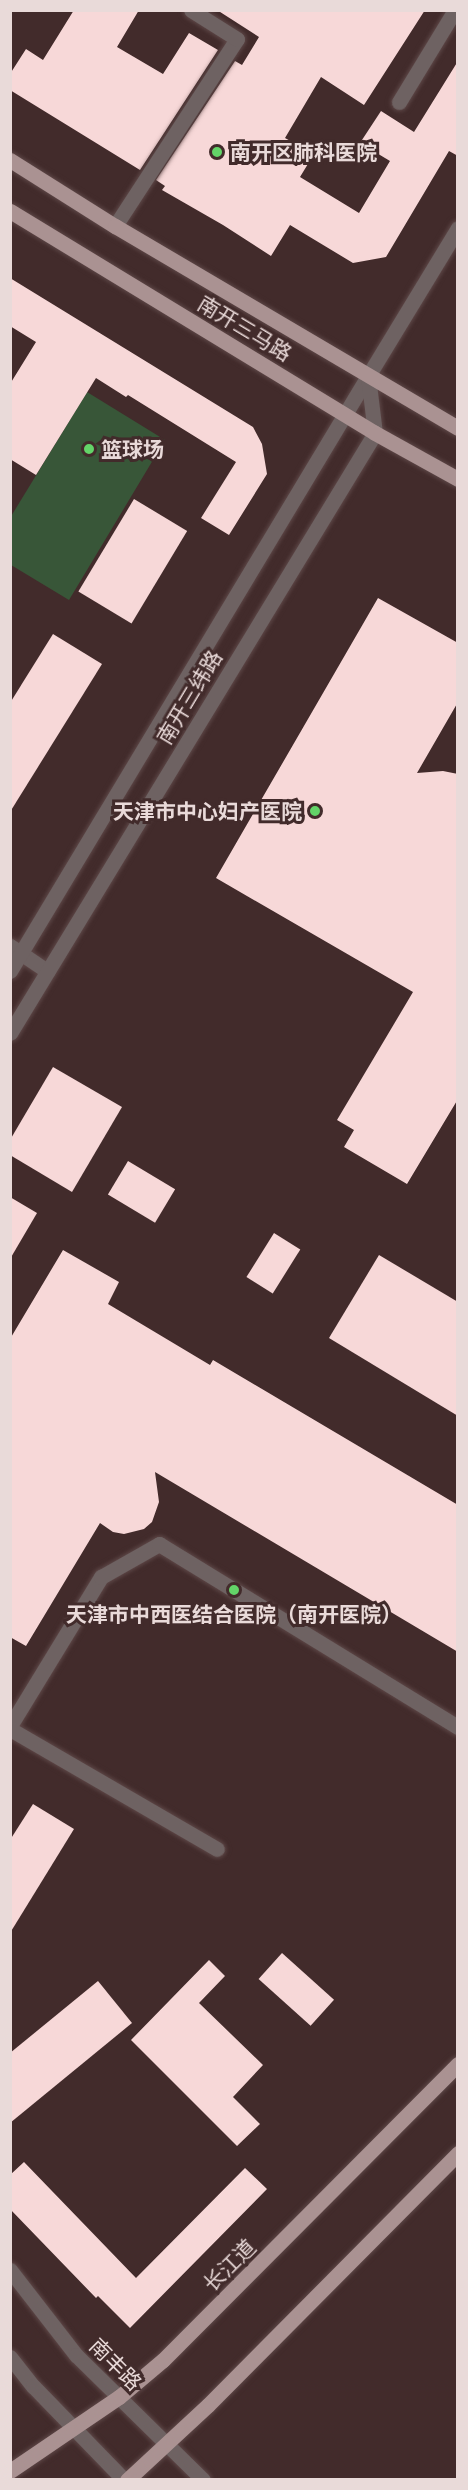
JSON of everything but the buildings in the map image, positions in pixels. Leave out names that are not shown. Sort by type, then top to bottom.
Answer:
[{"type":"main road","name":"南开三马路","points":[[10,160],[116,226],[458,428]]},
{"type":"main road","name":"南开三马路","points":[[10,211],[375,433],[458,479]]},
{"type":"main road","name":"长江道","points":[[10,2471],[119,2397],[163,2360],[458,2064]]},
{"type":"main road","points":[[125,2480],[166,2444],[458,2153]]},
{"type":"street","points":[[116,226],[237,39],[191,10]]},
{"type":"street","points":[[399,102],[455,10]]},
{"type":"street","name":"南开三纬路","points":[[10,971],[16,949],[455,238]]},
{"type":"street","points":[[368,376],[375,433]]},
{"type":"street","name":"南开三纬路","points":[[10,1033],[375,433]]},
{"type":"street","points":[[16,949],[47,971]]},
{"type":"street","points":[[217,1849],[10,1727],[101,1577],[159,1544],[458,1727]]},
{"type":"street","name":"南丰路","points":[[10,2270],[76,2355],[202,2480]]},
{"type":"street","points":[[10,2356],[33,2386],[125,2480]]},
{"type":"green space","points":[[87,392],[165,440],[69,600],[11,565],[10,518]]},
{"type":"place","name":"南开区肺科医院","points":[[217,152]]},
{"type":"place","name":"篮球场","points":[[89,449]]},
{"type":"place","name":"天津市中心妇产医院","points":[[315,811]]},
{"type":"place","name":"天津市中西医结合医院（南开医院）","points":[[234,1590]]}]
